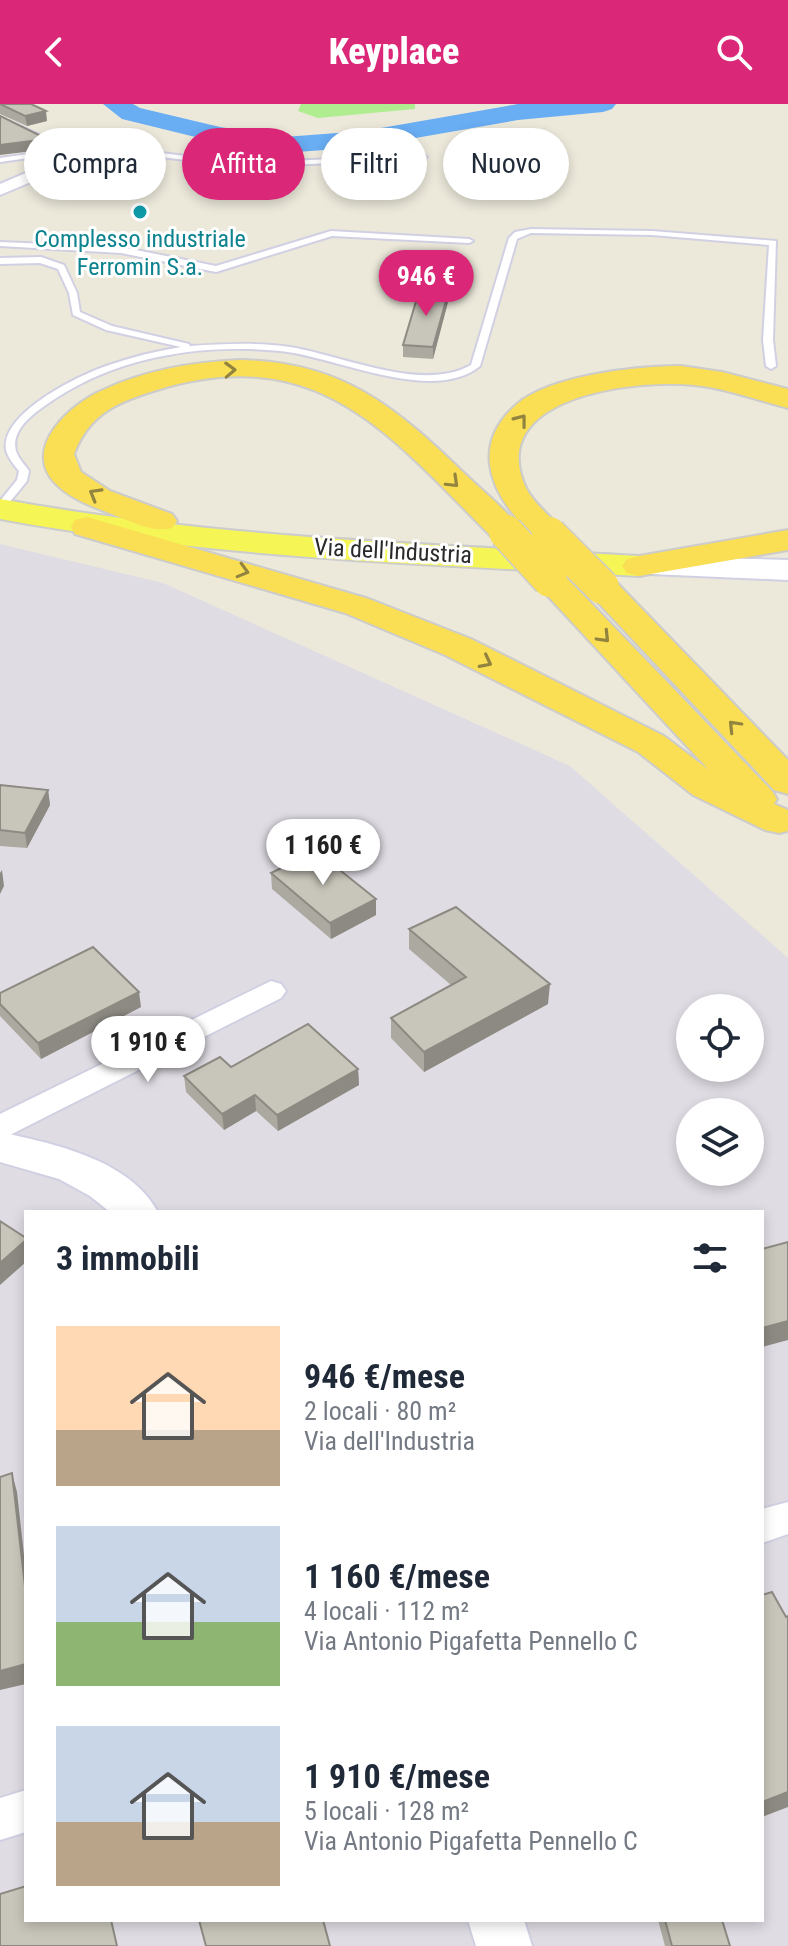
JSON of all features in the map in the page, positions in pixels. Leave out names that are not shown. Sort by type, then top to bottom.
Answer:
[{"type":"highway","points":[[220,541],[99,498],[67,477],[59,454],[73,423],[100,403],[137,386],[182,373],[236,369],[296,375],[323,382],[352,397],[403,434],[506,532],[784,826]]},
{"type":"highway","points":[[788,399],[746,385],[680,375],[627,379],[574,390],[529,409],[505,441],[503,465],[511,490],[549,534],[788,782]]},
{"type":"highway","points":[[87,527],[357,606],[458,647],[651,744],[707,787],[784,826]]},
{"type":"highway","points":[[639,566],[788,540]]},
{"type":"main road","name":"Via dell'Industria","points":[[0,508],[87,527],[220,541],[639,566],[788,570]]},
{"type":"street","points":[[0,190],[24,179]]},
{"type":"street","points":[[0,1128],[271,991]]},
{"type":"street","points":[[0,1147],[65,1162],[116,1191],[135,1210]]},
{"type":"street","points":[[764,1525],[788,1518]]},
{"type":"street","points":[[0,1819],[24,1812]]},
{"type":"street","points":[[497,1922],[504,1946]]},
{"type":"lane","points":[[0,119],[24,130]]},
{"type":"lane","points":[[166,156],[244,165],[321,162]]},
{"type":"lane","points":[[0,160],[24,157]]},
{"type":"lane","points":[[0,244],[121,250],[216,269],[331,233],[469,241]]},
{"type":"lane","points":[[0,508],[22,481],[24,471],[11,451],[13,432],[28,414],[62,388],[109,368],[166,352],[235,347],[291,350],[431,378],[458,376],[475,366],[513,238],[518,234],[652,233],[773,243],[768,340],[771,366]]},
{"type":"lane","points":[[0,261],[41,260],[61,267],[73,293],[76,313],[109,328],[198,350]]},
{"type":"shaded area","points":[[0,544],[163,583],[570,766],[788,958],[788,1946],[0,1946]]},
{"type":"green space","points":[[301,104],[415,104],[415,109],[318,118],[298,111]]},
{"type":"building","points":[[0,104],[31,104],[46,111],[25,116]]},
{"type":"building","points":[[0,116],[25,128],[24,142],[0,145]]},
{"type":"building","points":[[420,288],[449,290],[433,347],[403,345]]},
{"type":"building","points":[[0,785],[48,790],[25,833],[0,830]]},
{"type":"building","points":[[316,851],[376,899],[330,923],[271,873]]},
{"type":"building","points":[[456,907],[550,984],[424,1052],[391,1018],[466,977],[409,929]]},
{"type":"building","points":[[93,947],[139,992],[38,1043],[0,1004],[0,993]]},
{"type":"building","points":[[308,1024],[358,1069],[277,1115],[255,1095],[222,1114],[184,1076],[220,1057],[231,1067]]},
{"type":"building","points":[[0,1221],[24,1237],[24,1242],[0,1263]]},
{"type":"building","points":[[788,1242],[788,1321],[764,1327],[764,1248]]},
{"type":"building","points":[[12,1473],[24,1578],[24,1665],[0,1671],[0,1477]]},
{"type":"building","points":[[772,1592],[788,1616],[788,1792],[764,1801],[764,1594]]},
{"type":"building","points":[[24,1887],[24,1922],[111,1922],[117,1946],[0,1946],[0,1894]]},
{"type":"building","points":[[200,1922],[324,1922],[330,1946],[206,1946]]},
{"type":"building","points":[[666,1922],[723,1922],[730,1946],[672,1946]]},
{"type":"waterway","points":[[116,104],[131,114],[220,135],[284,145],[364,139],[518,112],[603,104]]},
{"type":"place","name":"Complesso industriale Ferromin S.a.","points":[[140,212]]}]
